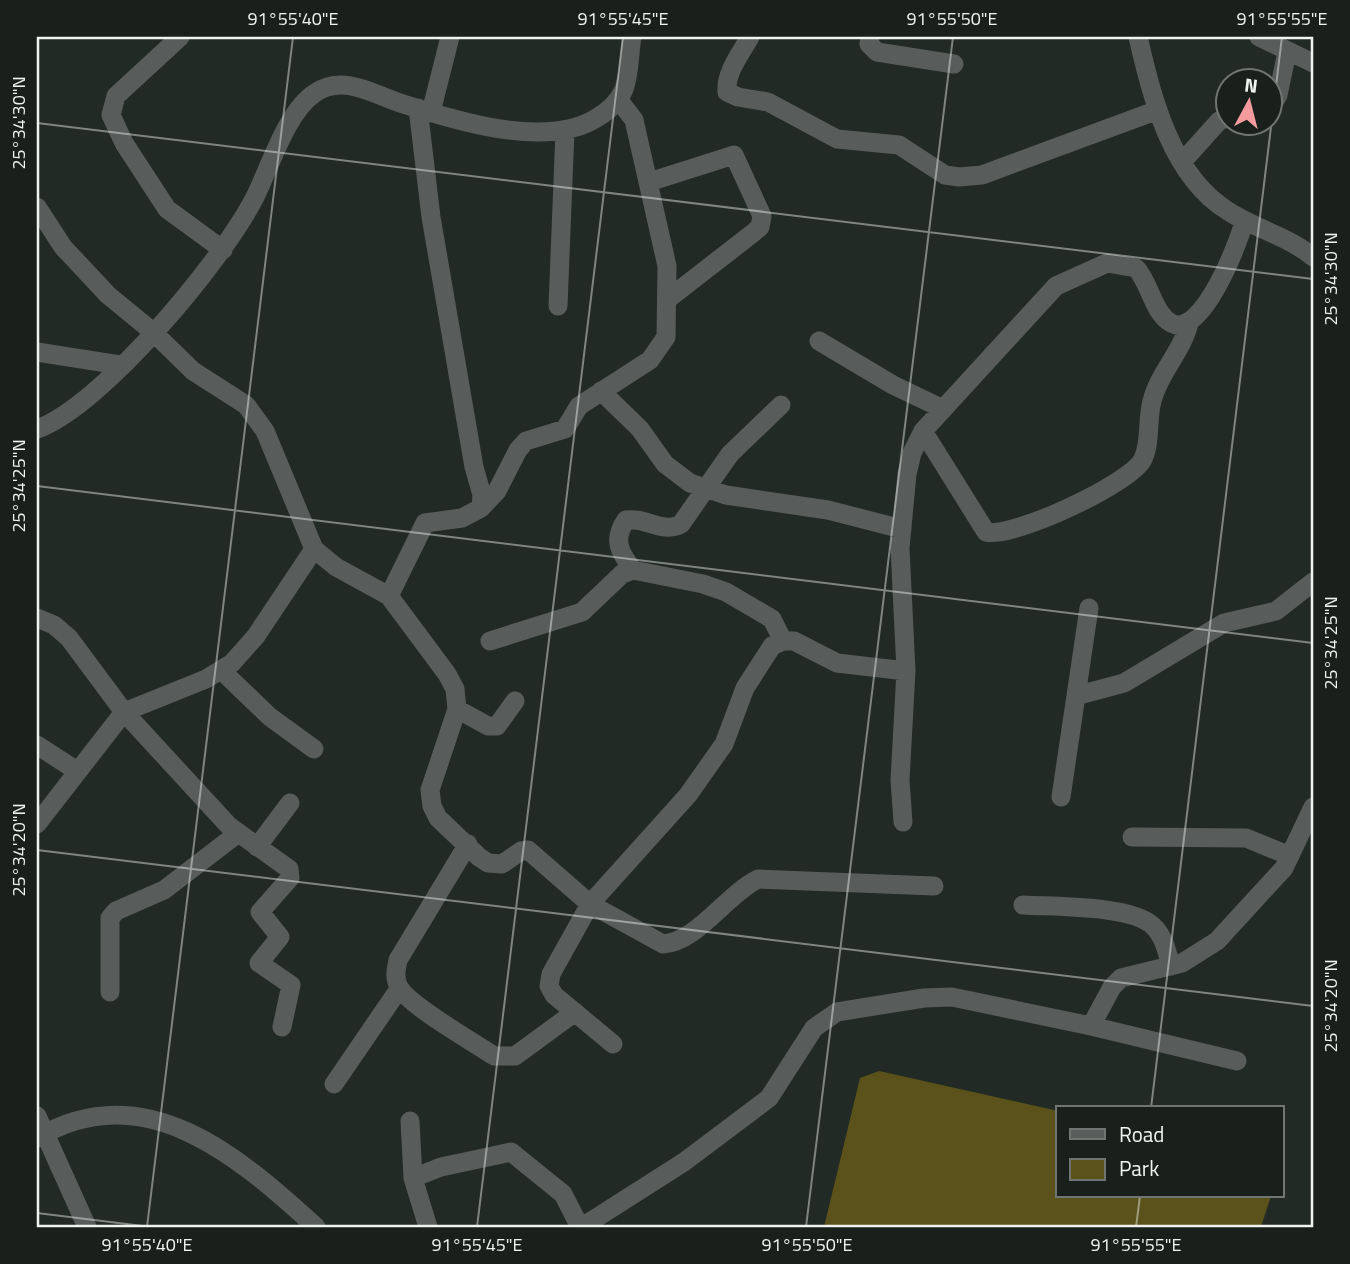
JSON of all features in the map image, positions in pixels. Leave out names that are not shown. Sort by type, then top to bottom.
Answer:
[{"type":"street","points":[[180,37],[116,96],[111,115],[124,143],[167,209],[223,250]]},
{"type":"street","points":[[450,37],[425,110],[436,251],[482,495],[481,508]]},
{"type":"street","points":[[37,429],[75,410],[153,331],[223,250],[255,197],[294,116],[314,93],[330,86],[345,85],[425,110],[496,128],[565,131],[597,118],[618,99],[627,75],[632,37]]},
{"type":"street","points":[[750,37],[730,73],[726,83],[727,92],[738,97],[768,102],[837,139],[899,145],[930,168],[952,176],[982,175],[1158,110]]},
{"type":"street","points":[[870,37],[869,44],[877,52],[954,64]]},
{"type":"street","points":[[1138,37],[1158,110],[1183,161],[1210,198],[1244,221],[1300,246],[1313,257]]},
{"type":"street","points":[[1259,37],[1313,63]]},
{"type":"street","points":[[1284,66],[1287,52]]},
{"type":"street","points":[[389,596],[425,523],[437,519],[462,518],[481,508],[497,491],[526,441],[559,432],[569,424],[579,406],[657,353],[666,337],[667,266],[634,120],[618,99]]},
{"type":"street","points":[[1183,161],[1214,127]]},
{"type":"street","points":[[558,306],[565,131]]},
{"type":"street","points":[[649,182],[734,155],[762,216],[760,227],[668,299]]},
{"type":"street","points":[[37,207],[82,270],[153,331],[193,371],[246,405],[256,416],[274,452],[314,549],[336,567],[389,596],[447,674],[455,689],[457,709],[430,790],[432,806],[438,818],[479,857],[502,864],[520,851],[528,850],[590,904],[663,944],[674,944],[687,936],[742,888],[758,879],[934,886]]},
{"type":"street","points":[[923,431],[986,532],[995,533],[1043,519],[1111,485],[1139,466],[1144,458],[1152,400],[1181,347],[1189,323],[1206,304],[1234,251],[1244,221]]},
{"type":"street","points":[[903,822],[900,780],[906,671],[902,529],[907,474],[923,431],[1056,286],[1088,269],[1107,263],[1136,268],[1167,320],[1178,325],[1189,323]]},
{"type":"street","points":[[819,341],[893,385],[943,409]]},
{"type":"street","points":[[37,352],[120,365]]},
{"type":"street","points":[[601,391],[640,429],[678,477],[706,490],[828,510],[902,529]]},
{"type":"street","points":[[633,570],[619,551],[617,543],[626,520],[674,528],[681,524],[740,442],[781,405]]},
{"type":"street","points":[[37,824],[124,712],[206,679],[232,663],[256,636],[314,549]]},
{"type":"street","points":[[491,641],[582,612],[622,574],[633,570],[703,584],[726,592],[772,619],[783,641]]},
{"type":"street","points":[[1079,695],[1124,682],[1224,623],[1276,611],[1313,582]]},
{"type":"street","points":[[1061,797],[1079,695],[1089,608]]},
{"type":"street","points":[[37,618],[54,625],[69,638],[124,712],[237,834],[290,873],[260,912],[280,937],[259,963],[291,985],[282,1027]]},
{"type":"street","points":[[613,1044],[554,995],[549,986],[551,974],[590,904],[688,795],[724,744],[745,688],[772,646],[783,641],[794,641],[837,663],[906,671]]},
{"type":"street","points":[[221,670],[270,717],[314,749]]},
{"type":"street","points":[[457,709],[488,726],[497,726],[515,702]]},
{"type":"street","points":[[37,746],[78,771]]},
{"type":"street","points":[[257,847],[290,803]]},
{"type":"street","points":[[1091,1026],[1112,987],[1121,978],[1171,966],[1199,954],[1216,941],[1284,868],[1313,807]]},
{"type":"street","points":[[110,992],[110,918],[116,911],[164,890],[237,834]]},
{"type":"street","points":[[1132,837],[1247,838],[1290,856]]},
{"type":"street","points":[[468,844],[398,960],[395,974],[399,989],[413,1002],[494,1056],[504,1058],[514,1056],[575,1012]]},
{"type":"street","points":[[1023,905],[1124,913],[1145,919],[1162,936],[1171,966]]},
{"type":"street","points":[[334,1084],[399,989]]},
{"type":"street","points":[[414,1178],[441,1167],[511,1152],[563,1194],[581,1227],[684,1162],[769,1098],[814,1028],[837,1012],[944,997],[1091,1026],[1237,1061]]},
{"type":"street","points":[[87,1227],[39,1129],[116,1112],[143,1116],[214,1144],[240,1160],[316,1227]]},
{"type":"street","points":[[410,1121],[414,1178],[428,1227]]},
{"type":"green space","points":[[879,1071],[1056,1111],[1056,1198],[1270,1198],[1261,1227],[824,1227],[860,1078]]}]
